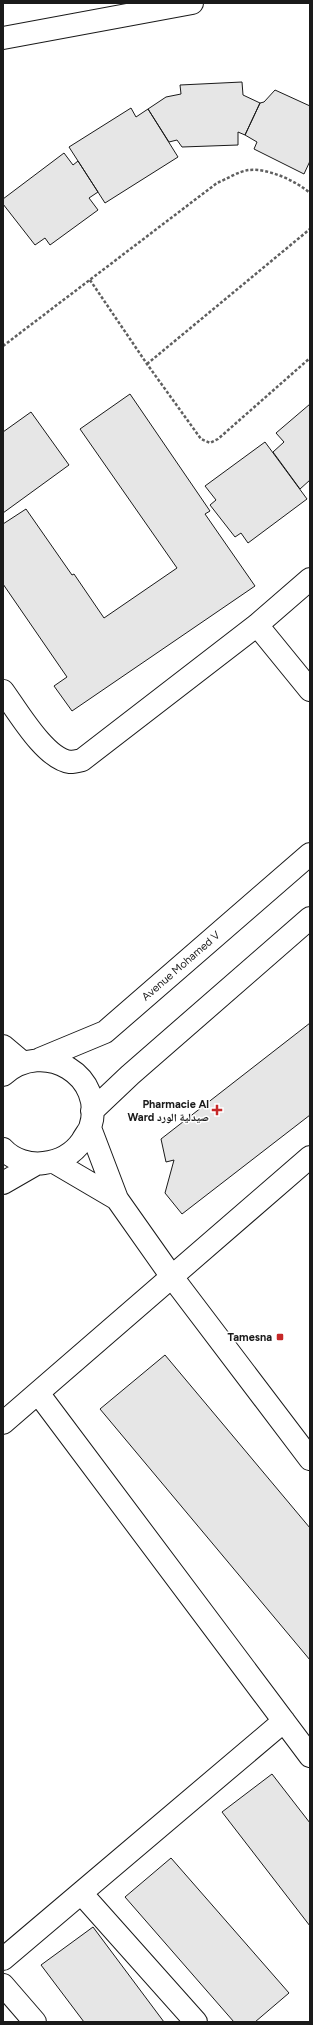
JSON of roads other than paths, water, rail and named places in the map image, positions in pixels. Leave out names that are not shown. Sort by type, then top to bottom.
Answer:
[{"type":"street","points":[[3,38],[192,3]]},
{"type":"street","points":[[3,691],[44,746],[56,756],[70,762],[82,760],[257,625],[310,579]]},
{"type":"street","points":[[257,625],[310,690]]},
{"type":"street","name":"Avenue Mohamed V","points":[[3,1075],[12,1067],[105,1032],[310,854]]},
{"type":"street","points":[[3,1183],[45,1163],[75,1151],[91,1120],[130,1075],[310,918]]},
{"type":"street","points":[[3,1046],[31,1061],[52,1061],[69,1068],[79,1077],[89,1093],[91,1120],[117,1199],[172,1277],[310,1459]]},
{"type":"street","points":[[3,1149],[22,1162],[45,1163],[117,1199]]},
{"type":"street","points":[[3,1423],[310,1157]]},
{"type":"street","points":[[38,1393],[310,1756]]},
{"type":"street","points":[[3,1959],[284,1721]]},
{"type":"street","points":[[81,1893],[196,2022]]},
{"type":"street","points":[[3,1985],[35,2022]]},
{"type":"place","name":"Pharmacie Al Ward صيدلية الورد","points":[[217,1110]]},
{"type":"place","name":"Tamesna","points":[[280,1337]]}]
